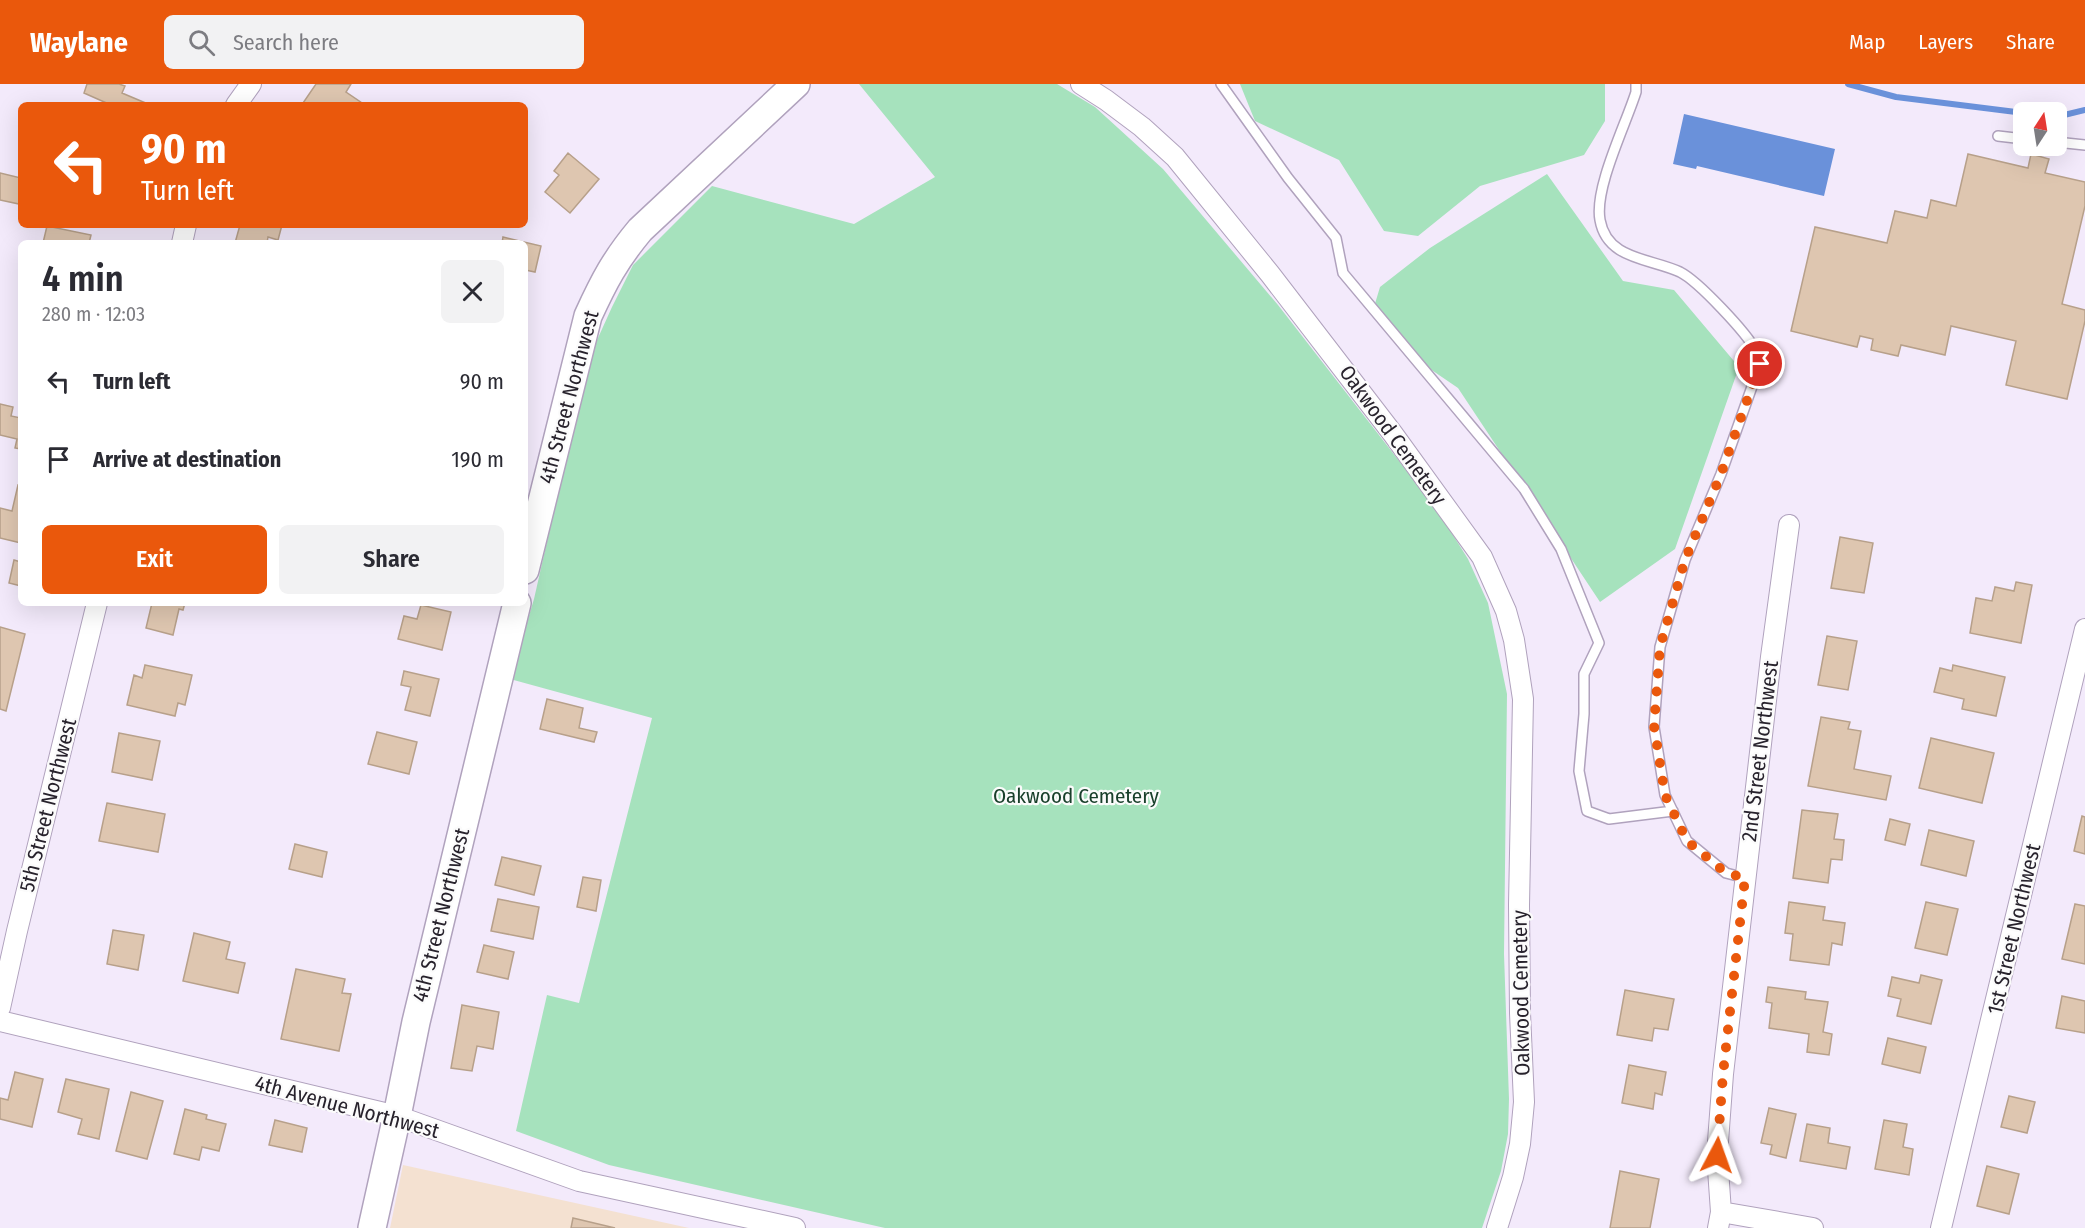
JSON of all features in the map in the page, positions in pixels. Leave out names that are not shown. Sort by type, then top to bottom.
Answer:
[{"type":"main road","name":"4th Street Northwest","points":[[528,558],[588,316],[606,276],[640,230],[796,84]]},
{"type":"main road","name":"4th Street Northwest","points":[[372,1228],[416,1022],[516,606]]},
{"type":"street","points":[[238,102],[251,84]]},
{"type":"street","name":"Oakwood Cemetery","points":[[1081,84],[1142,127],[1175,157],[1270,274],[1393,434],[1482,557],[1506,611],[1516,650],[1523,699],[1519,916],[1524,1102],[1518,1155],[1497,1228]]},
{"type":"street","name":"2nd Street Northwest","points":[[1719,1220],[1717,1155],[1722,1085],[1771,657],[1789,525]]},
{"type":"street","name":"5th Street Northwest","points":[[0,1008],[96,606]]},
{"type":"street","name":"1st Street Northwest","points":[[1941,1228],[2085,629]]},
{"type":"street","name":"4th Avenue Northwest","points":[[0,1021],[397,1116],[579,1181],[795,1228]]},
{"type":"street","points":[[1719,1220],[1813,1228]]},
{"type":"lane","points":[[1221,84],[1288,178],[1336,238],[1343,273],[1524,489],[1561,549],[1599,643],[1584,674],[1584,714],[1579,771],[1587,812],[1609,819],[1673,811]]},
{"type":"lane","points":[[1636,84],[1636,92],[1603,189],[1599,218],[1605,236],[1617,248],[1633,258],[1680,272],[1695,282],[1747,337],[1757,353],[1760,364],[1721,474],[1685,560],[1660,647],[1654,726],[1665,795],[1687,841],[1726,873],[1745,878]]},
{"type":"lane","points":[[1998,136],[2013,138]]},
{"type":"lane","points":[[2067,143],[2085,145]]},
{"type":"shaded area","points":[[403,1165],[689,1228],[390,1228]]},
{"type":"green space","name":"Oakwood Cemetery","points":[[859,84],[1057,84],[1095,107],[1163,169],[1278,305],[1438,511],[1468,559],[1488,603],[1507,694],[1504,954],[1508,1134],[1501,1171],[1482,1228],[885,1228],[609,1165],[516,1131],[547,995],[579,1003],[652,718],[510,679],[534,599],[588,360],[633,265],[712,186],[854,224],[935,177]]},
{"type":"green space","points":[[1240,84],[1605,84],[1605,121],[1584,155],[1480,186],[1418,236],[1384,231],[1339,160],[1255,121]]},
{"type":"green space","points":[[1547,174],[1623,281],[1674,290],[1739,367],[1675,549],[1600,602],[1458,388],[1417,360],[1374,307],[1380,287],[1430,248]]},
{"type":"water","points":[[1684,114],[1835,149],[1824,196],[1697,166],[1696,169],[1673,164]]},
{"type":"building","points":[[87,84],[119,84],[125,86],[122,93],[143,102],[104,102],[84,93]]},
{"type":"building","points":[[316,84],[351,84],[346,92],[361,102],[304,102]]},
{"type":"building","points":[[568,153],[599,179],[570,213],[545,192],[559,175],[554,171]]},
{"type":"building","points":[[1968,154],[2028,168],[2031,156],[2038,156],[2049,159],[2045,173],[2085,182],[2085,206],[2062,304],[2085,310],[2085,321],[2067,399],[2006,385],[2016,341],[1951,326],[1945,355],[1901,345],[1898,356],[1871,350],[1873,339],[1860,336],[1857,347],[1791,331],[1815,227],[1887,243],[1895,211],[1927,218],[1931,200],[1956,206]]},
{"type":"building","points":[[0,173],[18,177],[18,204],[0,200]]},
{"type":"building","points":[[47,228],[91,235],[90,240],[44,240]]},
{"type":"building","points":[[239,228],[281,228],[278,240],[268,237],[268,240],[236,240]]},
{"type":"building","points":[[528,243],[541,246],[535,272],[528,271]]},
{"type":"building","points":[[0,404],[13,407],[11,416],[18,417],[18,448],[15,448],[17,439],[0,435]]},
{"type":"building","points":[[18,485],[18,542],[0,538],[0,508],[12,511]]},
{"type":"building","points":[[1840,537],[1873,543],[1864,593],[1831,588]]},
{"type":"building","points":[[14,560],[18,561],[18,585],[9,583]]},
{"type":"building","points":[[2016,582],[2032,585],[2021,643],[1970,633],[1976,598],[1992,601],[1995,587],[2014,591]]},
{"type":"building","points":[[151,606],[184,606],[183,610],[179,609],[173,635],[146,628]]},
{"type":"building","points":[[421,606],[451,612],[442,650],[398,639],[404,616],[417,619]]},
{"type":"building","points":[[0,627],[25,634],[6,711],[0,709]]},
{"type":"building","points":[[1827,636],[1857,641],[1848,690],[1818,685]]},
{"type":"building","points":[[145,665],[192,675],[185,705],[178,703],[175,716],[127,705],[134,675],[142,678]]},
{"type":"building","points":[[1953,665],[2005,677],[1996,716],[1962,709],[1964,699],[1934,692],[1940,668],[1952,671]]},
{"type":"building","points":[[404,671],[439,679],[430,716],[405,710],[411,687],[401,685]]},
{"type":"building","points":[[547,699],[583,708],[579,728],[597,732],[594,742],[540,729]]},
{"type":"building","points":[[1821,717],[1850,722],[1848,729],[1861,731],[1854,769],[1891,776],[1886,800],[1808,786]]},
{"type":"building","points":[[377,732],[417,742],[409,774],[368,764]]},
{"type":"building","points":[[119,733],[160,741],[152,780],[112,772]]},
{"type":"building","points":[[1931,738],[1994,753],[1982,803],[1919,788]]},
{"type":"building","points":[[107,803],[165,814],[158,852],[99,841]]},
{"type":"building","points":[[1802,810],[1838,814],[1834,839],[1844,840],[1842,860],[1831,859],[1828,883],[1793,878]]},
{"type":"building","points":[[2082,816],[2085,817],[2085,854],[2074,851]]},
{"type":"building","points":[[1890,819],[1910,824],[1905,845],[1885,840]]},
{"type":"building","points":[[1929,830],[1974,841],[1966,876],[1921,865]]},
{"type":"building","points":[[295,844],[327,852],[322,877],[289,869]]},
{"type":"building","points":[[502,857],[541,866],[534,895],[495,885]]},
{"type":"building","points":[[583,877],[601,880],[596,911],[577,907]]},
{"type":"building","points":[[498,899],[539,907],[533,939],[491,931]]},
{"type":"building","points":[[1789,902],[1825,907],[1823,920],[1845,923],[1842,945],[1832,943],[1829,965],[1790,960],[1793,934],[1785,933]]},
{"type":"building","points":[[1926,902],[1958,909],[1947,955],[1915,948]]},
{"type":"building","points":[[2075,904],[2085,906],[2085,964],[2062,959]]},
{"type":"building","points":[[113,930],[144,935],[138,970],[107,964]]},
{"type":"building","points":[[194,933],[230,942],[226,959],[245,963],[238,993],[183,981]]},
{"type":"building","points":[[484,945],[514,952],[508,979],[477,972]]},
{"type":"building","points":[[296,969],[345,979],[342,993],[351,994],[339,1051],[281,1039]]},
{"type":"building","points":[[1921,975],[1942,980],[1931,1024],[1897,1016],[1901,999],[1888,996],[1892,977],[1919,983]]},
{"type":"building","points":[[1768,987],[1806,992],[1805,999],[1828,1002],[1823,1032],[1832,1034],[1829,1055],[1807,1052],[1809,1034],[1769,1028],[1772,1003],[1766,1002]]},
{"type":"building","points":[[1625,990],[1674,999],[1668,1030],[1654,1028],[1652,1041],[1617,1035]]},
{"type":"building","points":[[2062,996],[2085,1001],[2085,1033],[2056,1028]]},
{"type":"building","points":[[462,1005],[499,1012],[493,1049],[477,1046],[472,1071],[451,1068]]},
{"type":"building","points":[[1888,1038],[1926,1047],[1920,1073],[1882,1064]]},
{"type":"building","points":[[1629,1065],[1666,1072],[1662,1095],[1655,1093],[1653,1109],[1622,1103]]},
{"type":"building","points":[[15,1072],[43,1079],[32,1127],[0,1119],[0,1098],[8,1100]]},
{"type":"building","points":[[66,1079],[109,1089],[99,1139],[78,1134],[82,1119],[58,1112]]},
{"type":"building","points":[[131,1092],[163,1101],[147,1159],[116,1151]]},
{"type":"building","points":[[2009,1096],[2035,1102],[2027,1133],[2001,1127]]},
{"type":"building","points":[[1769,1108],[1796,1114],[1786,1158],[1770,1154],[1772,1145],[1761,1143]]},
{"type":"building","points":[[185,1109],[207,1115],[206,1119],[226,1124],[219,1151],[202,1147],[199,1160],[174,1154]]},
{"type":"building","points":[[275,1120],[307,1128],[302,1152],[269,1145]]},
{"type":"building","points":[[1884,1120],[1907,1124],[1903,1147],[1913,1149],[1909,1175],[1875,1169]]},
{"type":"building","points":[[1807,1124],[1830,1128],[1828,1143],[1850,1147],[1846,1169],[1800,1161]]},
{"type":"building","points":[[1987,1166],[2019,1174],[2009,1214],[1977,1206]]},
{"type":"building","points":[[1620,1171],[1659,1179],[1650,1228],[1610,1228]]},
{"type":"building","points":[[573,1218],[615,1228],[571,1228]]},
{"type":"waterway","points":[[1848,84],[1896,97],[2013,112]]},
{"type":"waterway","points":[[2067,114],[2085,110]]},
{"type":"route","points":[[1717,1155],[1723,1074],[1745,878],[1726,873],[1687,841],[1665,795],[1654,726],[1660,647],[1685,560],[1721,474],[1760,364]]}]
